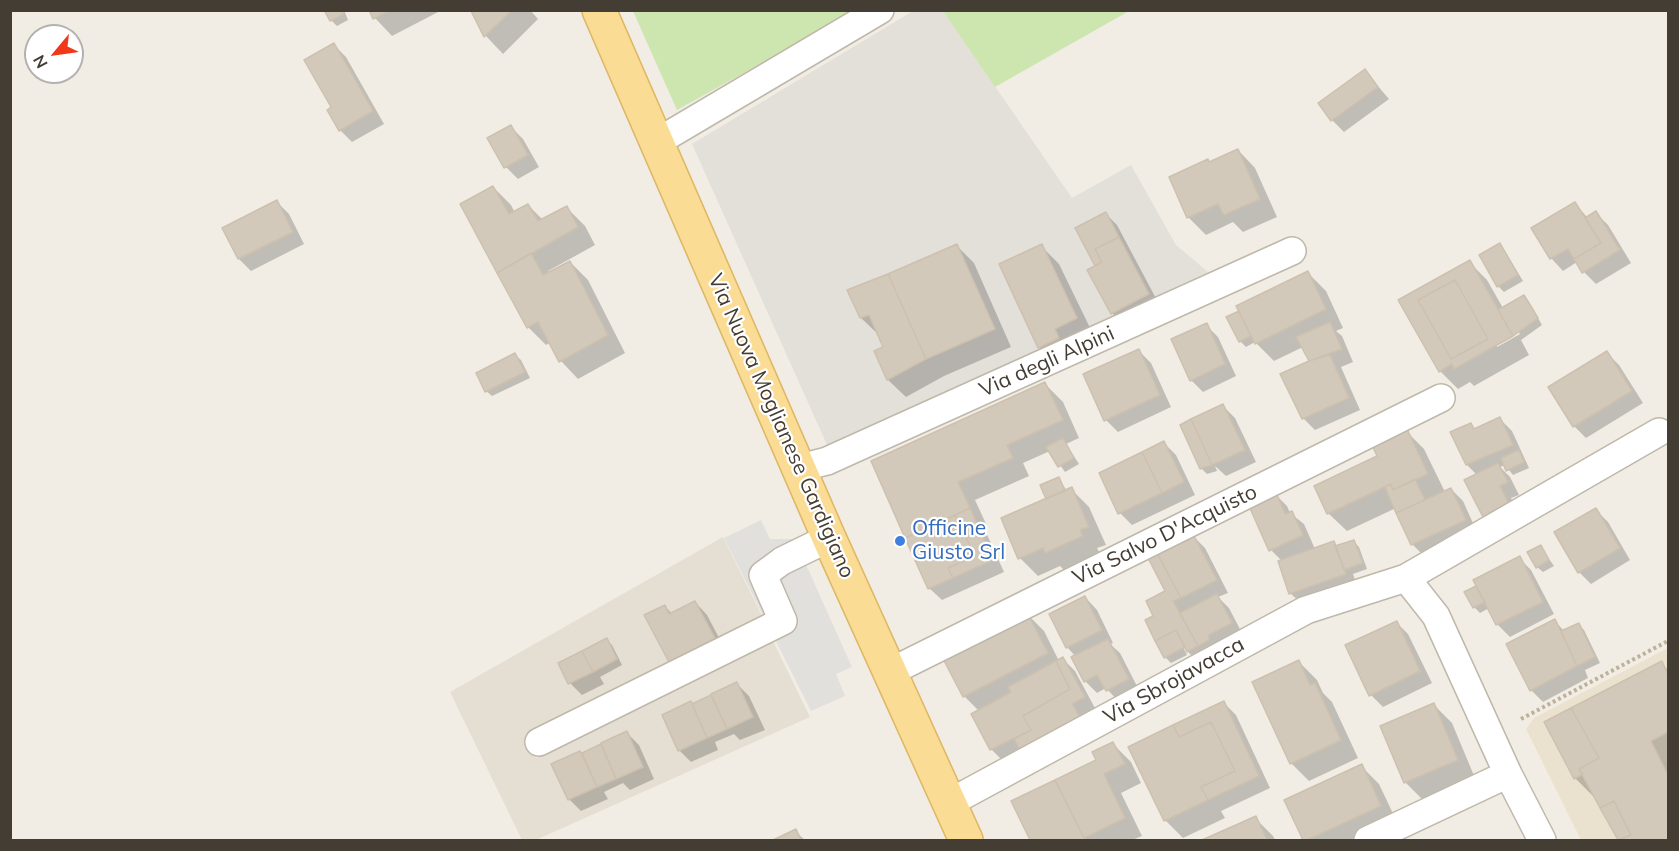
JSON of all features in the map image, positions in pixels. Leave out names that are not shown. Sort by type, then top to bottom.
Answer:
[{"type":"main road","name":"Via Nuova Moglianese Gardigiano","points":[[599,10],[829,538],[966,840]]},
{"type":"street","points":[[657,142],[880,10]]},
{"type":"street","name":"Via degli Alpini","points":[[800,468],[838,456],[1292,251]]},
{"type":"street","name":"Via Salvo D'Acquisto","points":[[890,672],[1441,398]]},
{"type":"street","name":"Via Sbrojavacca","points":[[949,803],[1306,610],[1406,578],[1659,432]]},
{"type":"street","points":[[539,742],[783,621],[763,575],[782,561],[829,538]]},
{"type":"street","points":[[1406,578],[1436,616],[1508,774],[1542,840]]},
{"type":"street","points":[[1368,840],[1508,774]]},
{"type":"path","points":[[1521,719],[1668,641]]},
{"type":"shaded area","points":[[913,11],[943,11],[1072,198],[1131,165],[1176,245],[1208,272],[828,447],[692,144]]},
{"type":"shaded area","points":[[761,520],[770,539],[792,539],[852,667],[836,674],[845,696],[811,711],[724,538]]},
{"type":"shaded area","points":[[723,537],[763,618],[526,740],[536,758],[773,641],[810,717],[536,840],[522,840],[450,692]]},
{"type":"shaded area","points":[[1668,648],[1668,840],[1581,840],[1526,729],[1534,718]]},
{"type":"green space","points":[[633,11],[855,11],[677,110]]},
{"type":"green space","points":[[943,11],[1129,11],[995,87]]},
{"type":"building","points":[[324,10],[342,10],[344,14],[330,21]]},
{"type":"building","points":[[369,10],[390,10],[373,19]]},
{"type":"building","points":[[512,10],[484,37],[471,11]]},
{"type":"building","points":[[334,43],[373,111],[339,131],[327,110],[331,107],[304,60]]},
{"type":"building","points":[[1365,69],[1378,87],[1331,121],[1318,103]]},
{"type":"building","points":[[511,125],[528,155],[504,168],[487,138]]},
{"type":"building","points":[[1238,149],[1260,199],[1224,215],[1218,204],[1187,218],[1169,177],[1208,159],[1209,162]]},
{"type":"building","points":[[493,186],[509,214],[528,204],[538,221],[567,206],[578,227],[497,273],[460,204]]},
{"type":"building","points":[[277,200],[293,232],[238,259],[222,228]]},
{"type":"building","points":[[1575,202],[1601,243],[1574,259],[1568,249],[1550,259],[1531,228]]},
{"type":"building","points":[[1596,211],[1620,250],[1582,273],[1574,259],[1601,243],[1585,218]]},
{"type":"building","points":[[1106,212],[1119,237],[1095,249],[1102,262],[1095,266],[1075,228]]},
{"type":"building","points":[[1119,237],[1149,294],[1111,314],[1087,270],[1102,262],[1095,249]]},
{"type":"building","points":[[1500,243],[1518,275],[1497,287],[1479,255]]},
{"type":"building","points":[[957,244],[995,329],[926,359],[888,274]]},
{"type":"building","points":[[1042,244],[1077,318],[1055,329],[1059,338],[1038,348],[999,264]]},
{"type":"building","points":[[531,253],[543,275],[570,261],[608,335],[559,362],[538,322],[527,328],[497,273]]},
{"type":"building","points":[[1470,260],[1513,336],[1454,369],[1452,364],[1439,372],[1398,300]],"holes":[[[1455,280],[1488,339],[1451,359],[1418,300]]]},
{"type":"building","points":[[1308,271],[1326,309],[1255,344],[1236,306]]},
{"type":"building","points":[[888,274],[926,359],[887,380],[874,351],[883,347],[869,315],[860,318],[847,290]]},
{"type":"building","points":[[1455,280],[1488,339],[1451,359],[1418,300]]},
{"type":"building","points":[[1524,295],[1538,318],[1513,336],[1498,310]]},
{"type":"building","points":[[1239,311],[1251,336],[1239,342],[1226,317]]},
{"type":"building","points":[[1330,322],[1342,349],[1309,361],[1296,337]]},
{"type":"building","points":[[1207,323],[1225,364],[1190,381],[1171,339]]},
{"type":"building","points":[[1139,349],[1160,395],[1104,421],[1083,374]]},
{"type":"building","points":[[1607,351],[1632,391],[1573,427],[1548,387]]},
{"type":"building","points":[[515,353],[525,372],[485,392],[476,373]]},
{"type":"building","points":[[1330,355],[1349,398],[1302,419],[1280,374],[1309,361]]},
{"type":"building","points":[[1045,382],[1063,420],[1007,445],[1013,458],[958,482],[970,508],[905,538],[871,461]]},
{"type":"building","points":[[1223,404],[1245,450],[1212,465],[1191,419]]},
{"type":"building","points":[[1500,417],[1513,445],[1466,465],[1450,432],[1471,423],[1474,429]]},
{"type":"building","points":[[1191,419],[1212,465],[1200,469],[1180,425]]},
{"type":"building","points":[[1407,429],[1428,474],[1393,490],[1391,484],[1327,514],[1314,486],[1377,456],[1372,445]]},
{"type":"building","points":[[1063,438],[1074,458],[1058,467],[1046,447]]},
{"type":"building","points":[[1164,441],[1184,482],[1162,493],[1142,452]]},
{"type":"building","points":[[1519,450],[1524,462],[1506,471],[1501,458]]},
{"type":"building","points":[[1142,452],[1162,493],[1118,514],[1099,473]]},
{"type":"building","points":[[1498,463],[1508,482],[1500,486],[1510,506],[1484,519],[1464,480]]},
{"type":"building","points":[[1059,477],[1065,491],[1046,499],[1040,485]]},
{"type":"building","points":[[1415,479],[1425,500],[1396,513],[1385,487],[1391,484],[1393,490]]},
{"type":"building","points":[[1072,487],[1089,527],[1080,530],[1083,536],[1045,553],[1043,548],[1018,559],[1001,518]]},
{"type":"building","points":[[1451,488],[1466,520],[1411,545],[1396,513]]},
{"type":"building","points":[[1276,492],[1285,514],[1292,511],[1303,535],[1269,551],[1249,506]]},
{"type":"building","points":[[970,508],[993,560],[953,578],[948,568],[975,556],[955,515]]},
{"type":"building","points":[[1596,508],[1620,548],[1578,573],[1554,532]]},
{"type":"building","points":[[955,515],[975,556],[948,568],[953,578],[928,589],[905,538]]},
{"type":"building","points":[[1193,534],[1217,580],[1181,598],[1157,553]]},
{"type":"building","points":[[1354,540],[1363,563],[1344,570],[1335,546]]},
{"type":"building","points":[[1334,541],[1346,574],[1289,594],[1278,561]]},
{"type":"building","points":[[1541,545],[1549,560],[1536,568],[1527,552]]},
{"type":"building","points":[[1157,553],[1181,598],[1173,601],[1198,646],[1187,652],[1176,630],[1155,641],[1145,620],[1153,616],[1146,601],[1165,591],[1148,558]]},
{"type":"building","points":[[1520,556],[1543,602],[1496,625],[1473,580]]},
{"type":"building","points":[[1476,586],[1485,602],[1473,608],[1464,592]]},
{"type":"building","points":[[1217,594],[1232,623],[1209,635],[1209,640],[1198,646],[1180,613]]},
{"type":"building","points":[[1085,596],[1102,630],[1066,648],[1049,614]]},
{"type":"building","points":[[695,601],[716,640],[670,664],[644,615],[665,605],[669,614]]},
{"type":"building","points":[[1026,611],[1048,653],[963,697],[941,655]]},
{"type":"building","points":[[1555,619],[1577,666],[1530,691],[1506,644]]},
{"type":"building","points":[[1397,621],[1420,671],[1369,696],[1345,645]]},
{"type":"building","points":[[1579,623],[1595,657],[1577,666],[1561,631]]},
{"type":"building","points":[[1176,630],[1185,647],[1164,658],[1155,641]]},
{"type":"building","points":[[607,638],[617,659],[593,672],[582,651]]},
{"type":"building","points":[[1108,639],[1129,679],[1106,691],[1097,675],[1084,682],[1071,657]]},
{"type":"building","points":[[582,651],[593,672],[568,684],[558,663]]},
{"type":"building","points":[[1063,657],[1085,697],[1072,704],[1080,717],[1020,750],[1014,739],[1031,730],[1023,716],[1070,689],[1056,661]]},
{"type":"building","points":[[1299,660],[1310,685],[1315,683],[1341,740],[1290,764],[1252,682]]},
{"type":"building","points":[[1056,661],[1070,689],[1023,716],[1031,730],[990,750],[971,714],[1011,692],[1008,687]]},
{"type":"building","points":[[1662,661],[1668,675],[1668,732],[1651,741],[1668,775],[1668,840],[1618,840],[1631,835],[1614,801],[1600,808],[1579,769],[1599,758],[1571,708]]},
{"type":"building","points":[[737,682],[753,717],[727,729],[711,694]]},
{"type":"building","points":[[711,695],[727,729],[707,738],[692,704]]},
{"type":"building","points":[[691,701],[707,738],[678,751],[662,715]]},
{"type":"building","points":[[1224,701],[1259,776],[1208,800],[1201,787],[1235,771],[1211,722],[1179,737],[1173,725]]},
{"type":"building","points":[[1434,703],[1458,760],[1404,783],[1380,726]]},
{"type":"building","points":[[1571,708],[1599,758],[1579,769],[1583,774],[1574,779],[1544,722]]},
{"type":"building","points":[[1211,722],[1235,771],[1201,787],[1208,800],[1164,821],[1128,747],[1173,725],[1179,737]]},
{"type":"building","points":[[627,731],[643,767],[616,779],[601,743]]},
{"type":"building","points":[[1113,742],[1125,764],[1104,774],[1125,818],[1084,838],[1055,780],[1096,760],[1092,752]]},
{"type":"building","points":[[601,744],[616,779],[597,787],[582,753]]},
{"type":"building","points":[[580,751],[597,787],[568,800],[551,764]]},
{"type":"building","points":[[1362,764],[1381,806],[1303,840],[1284,800]]},
{"type":"building","points":[[1055,780],[1085,840],[1030,840],[1011,801]]},
{"type":"building","points":[[1614,801],[1631,835],[1618,840],[1600,808]]},
{"type":"building","points":[[1256,816],[1267,840],[1202,840]]},
{"type":"building","points":[[796,829],[801,840],[773,840]]},
{"type":"place","name":"Officine Giusto Srl","points":[[900,541]]}]
